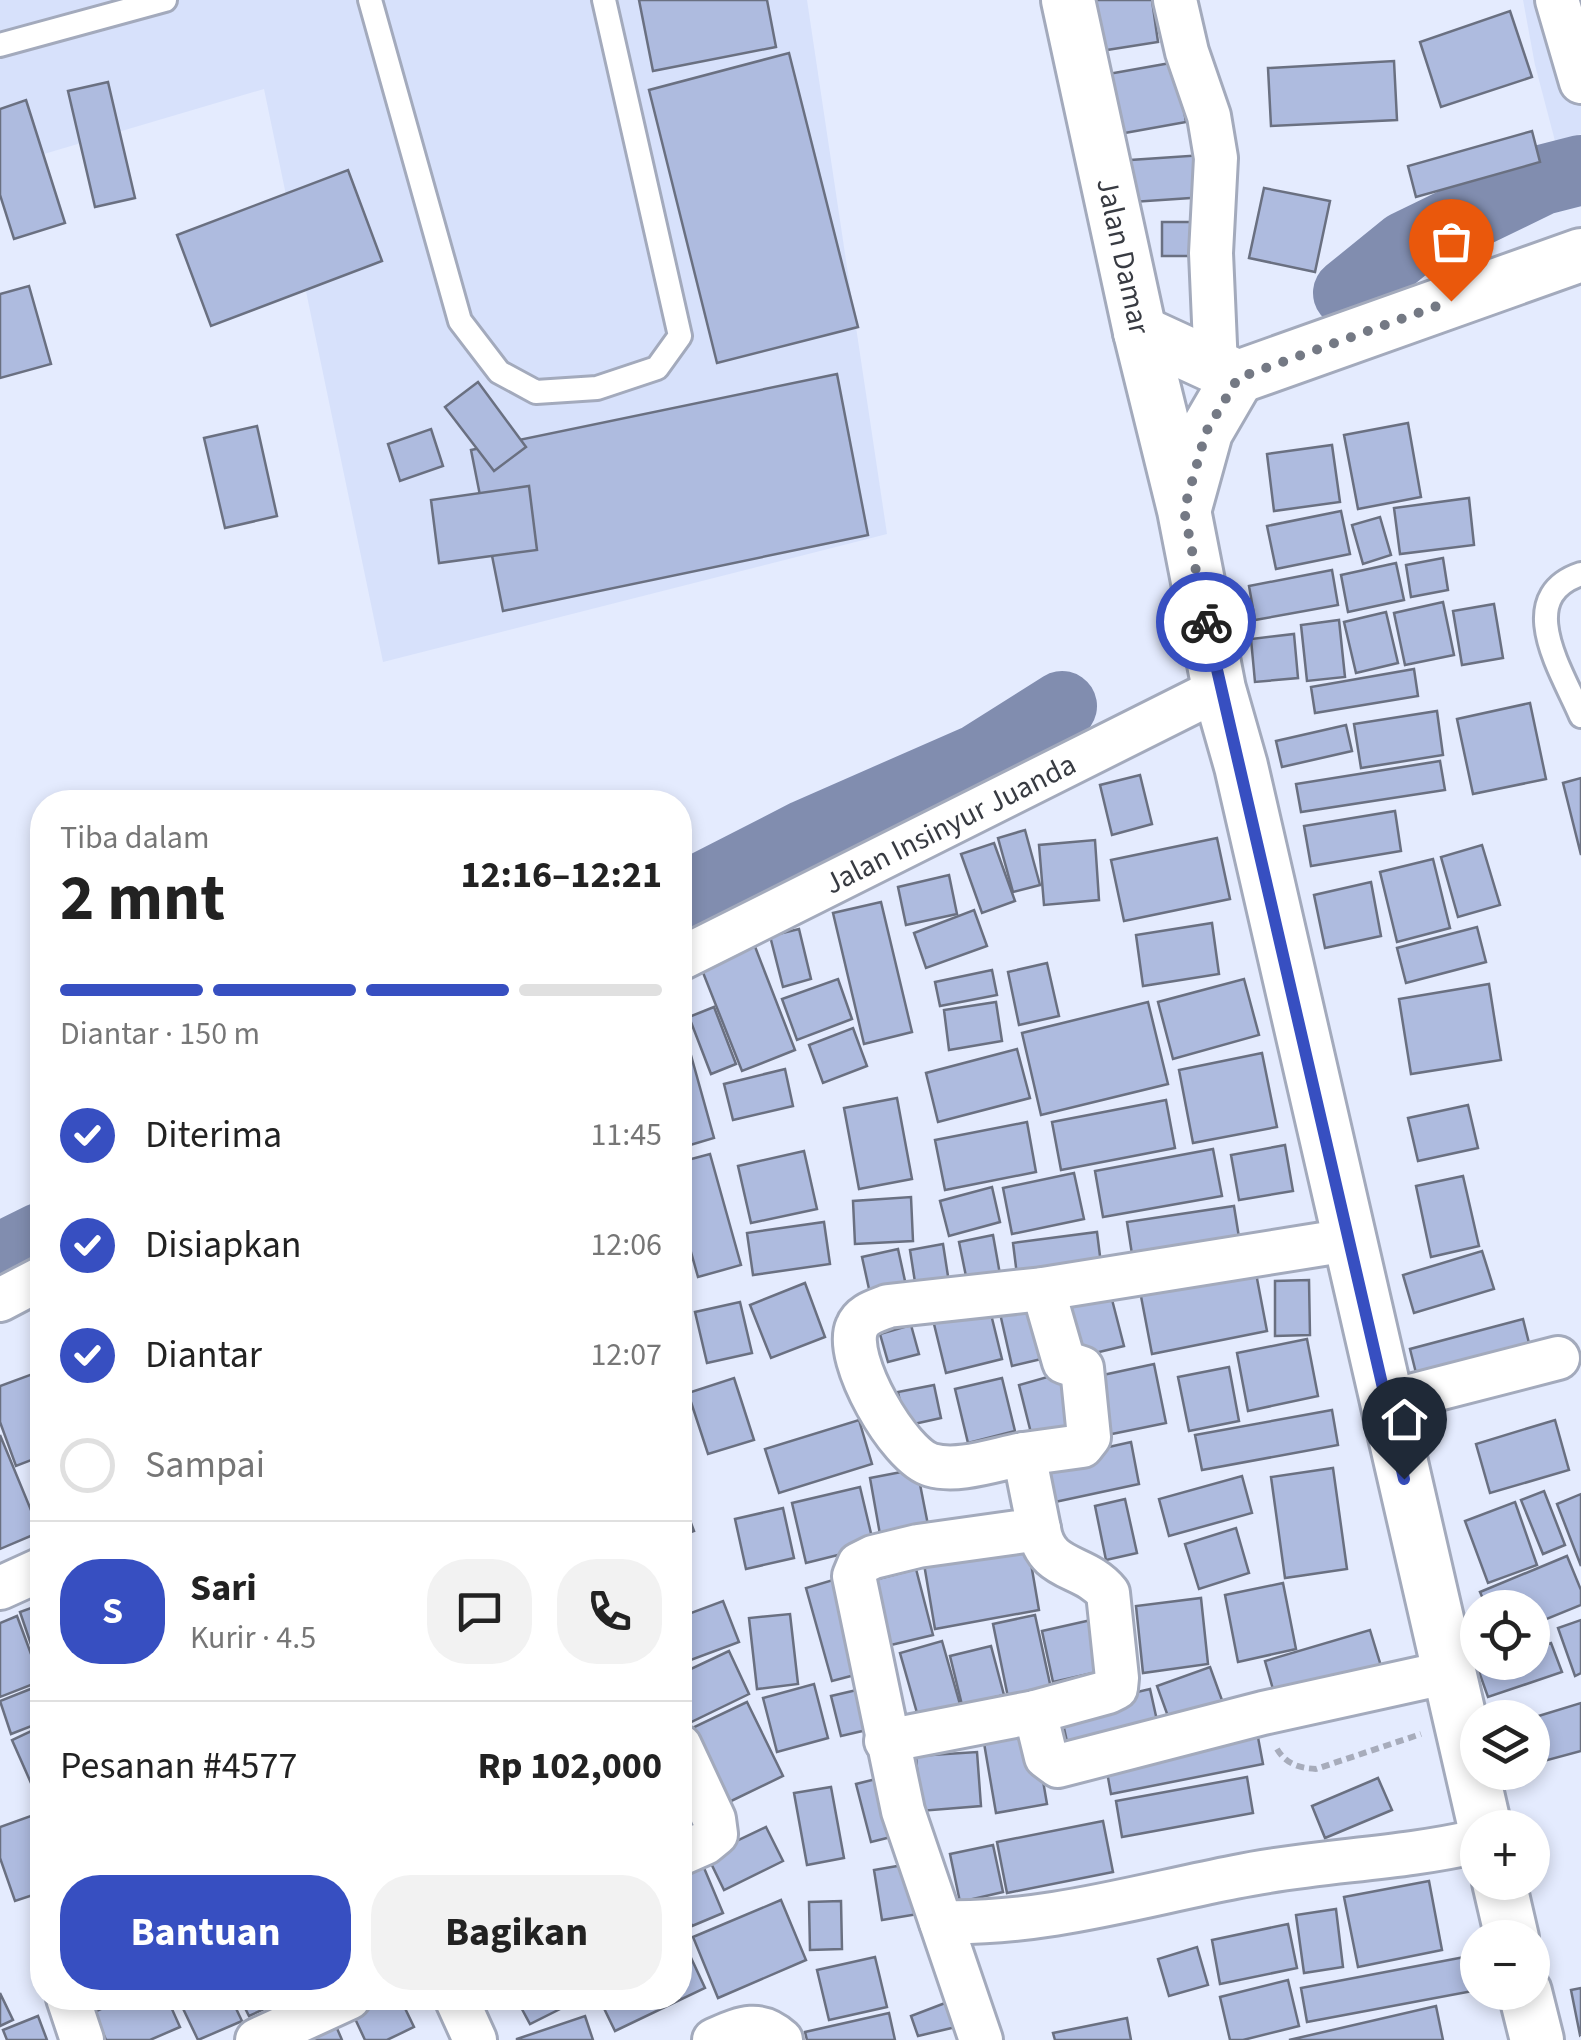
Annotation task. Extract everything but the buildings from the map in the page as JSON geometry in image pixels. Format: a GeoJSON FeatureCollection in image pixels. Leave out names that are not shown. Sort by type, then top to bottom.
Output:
{"type":"FeatureCollection","features":[{"type":"Feature","properties":{"kind":"street","name":"Jalan Damar"},"geometry":{"type":"LineString","coordinates":[[1068,0],[1140,332],[1184,510],[1219,689],[1241,766],[1481,1810]]}},
{"type":"Feature","properties":{"kind":"street"},"geometry":{"type":"LineString","coordinates":[[1176,0],[1187,52],[1209,116],[1216,158],[1212,253],[1227,372],[1184,510]]}},
{"type":"Feature","properties":{"kind":"street"},"geometry":{"type":"LineString","coordinates":[[1557,0],[1581,80]]}},
{"type":"Feature","properties":{"kind":"street"},"geometry":{"type":"LineString","coordinates":[[1140,332],[1227,372],[1581,255]]}},
{"type":"Feature","properties":{"kind":"street","name":"Jalan Insinyur Juanda"},"geometry":{"type":"LineString","coordinates":[[692,953],[1219,689]]}},
{"type":"Feature","properties":{"kind":"street"},"geometry":{"type":"LineString","coordinates":[[1043,1289],[1064,1362],[1082,1368],[1089,1436],[1082,1446],[948,1468],[925,1463],[906,1446],[866,1385],[854,1338],[857,1324],[866,1315],[888,1306],[1043,1289],[1348,1240]]}},
{"type":"Feature","properties":{"kind":"street"},"geometry":{"type":"LineString","coordinates":[[0,1300],[30,1284]]}},
{"type":"Feature","properties":{"kind":"street"},"geometry":{"type":"LineString","coordinates":[[1387,1402],[1558,1358]]}},
{"type":"Feature","properties":{"kind":"street"},"geometry":{"type":"LineString","coordinates":[[886,1740],[1035,1712],[1116,1688],[1108,1593],[1081,1570],[1053,1559],[1046,1550],[1024,1454]]}},
{"type":"Feature","properties":{"kind":"street"},"geometry":{"type":"LineString","coordinates":[[981,2040],[903,1812],[854,1583],[855,1570],[866,1559],[918,1546],[1039,1529]]}},
{"type":"Feature","properties":{"kind":"street"},"geometry":{"type":"LineString","coordinates":[[0,1588],[30,1574]]}},
{"type":"Feature","properties":{"kind":"street"},"geometry":{"type":"LineString","coordinates":[[1035,1712],[1046,1758],[1058,1766],[1264,1713],[1454,1696]]}},
{"type":"Feature","properties":{"kind":"street"},"geometry":{"type":"LineString","coordinates":[[692,1772],[714,1819],[716,1834],[692,1849]]}},
{"type":"Feature","properties":{"kind":"street"},"geometry":{"type":"LineString","coordinates":[[941,1922],[976,1924],[1080,1911],[1237,1876],[1376,1860],[1460,1844]]}},
{"type":"Feature","properties":{"kind":"street"},"geometry":{"type":"LineString","coordinates":[[72,2010],[82,2040]]}},
{"type":"Feature","properties":{"kind":"street"},"geometry":{"type":"LineString","coordinates":[[257,2040],[323,2010]]}},
{"type":"Feature","properties":{"kind":"street"},"geometry":{"type":"LineString","coordinates":[[461,2010],[475,2040]]}},
{"type":"Feature","properties":{"kind":"street"},"geometry":{"type":"LineString","coordinates":[[1529,2010],[1536,2040]]}},
{"type":"Feature","properties":{"kind":"street"},"geometry":{"type":"LineString","coordinates":[[714,2040],[748,2025],[764,2028],[782,2040]]}},
{"type":"Feature","properties":{"kind":"lane"},"geometry":{"type":"LineString","coordinates":[[0,45],[95,8],[166,0]]}},
{"type":"Feature","properties":{"kind":"lane"},"geometry":{"type":"LineString","coordinates":[[370,0],[460,320],[499,372],[536,392],[597,388],[657,368],[680,336],[604,0]]}},
{"type":"Feature","properties":{"kind":"lane"},"geometry":{"type":"LineString","coordinates":[[1581,574],[1567,578],[1551,594],[1546,611],[1546,634],[1581,716]]}},
{"type":"Feature","properties":{"kind":"path"},"geometry":{"type":"LineString","coordinates":[[1264,1713],[1283,1759],[1300,1768],[1316,1769],[1454,1696]]}},
{"type":"Feature","properties":{"kind":"shaded area"},"geometry":{"type":"Polygon","coordinates":[[[0,0],[807,0],[887,534],[383,662],[264,89],[0,167],[0,0]]]}},
{"type":"Feature","properties":{"kind":"shaded area"},"geometry":{"type":"Polygon","coordinates":[[[1523,0],[1581,0],[1581,134],[1555,141],[1523,0]]]}},
{"type":"Feature","properties":{"kind":"waterway"},"geometry":{"type":"LineString","coordinates":[[1348,293],[1406,246],[1542,180],[1581,170]]}},
{"type":"Feature","properties":{"kind":"waterway"},"geometry":{"type":"LineString","coordinates":[[692,893],[807,834],[978,759],[1062,706]]}},
{"type":"Feature","properties":{"kind":"waterway"},"geometry":{"type":"LineString","coordinates":[[0,1258],[30,1243]]}},
{"type":"Feature","properties":{"kind":"way so far"},"geometry":{"type":"LineString","coordinates":[[1206,622],[1184,510],[1206,432],[1238,378],[1451,301]]}},
{"type":"Feature","properties":{"kind":"route"},"geometry":{"type":"LineString","coordinates":[[1206,622],[1404,1479]]}}]}
